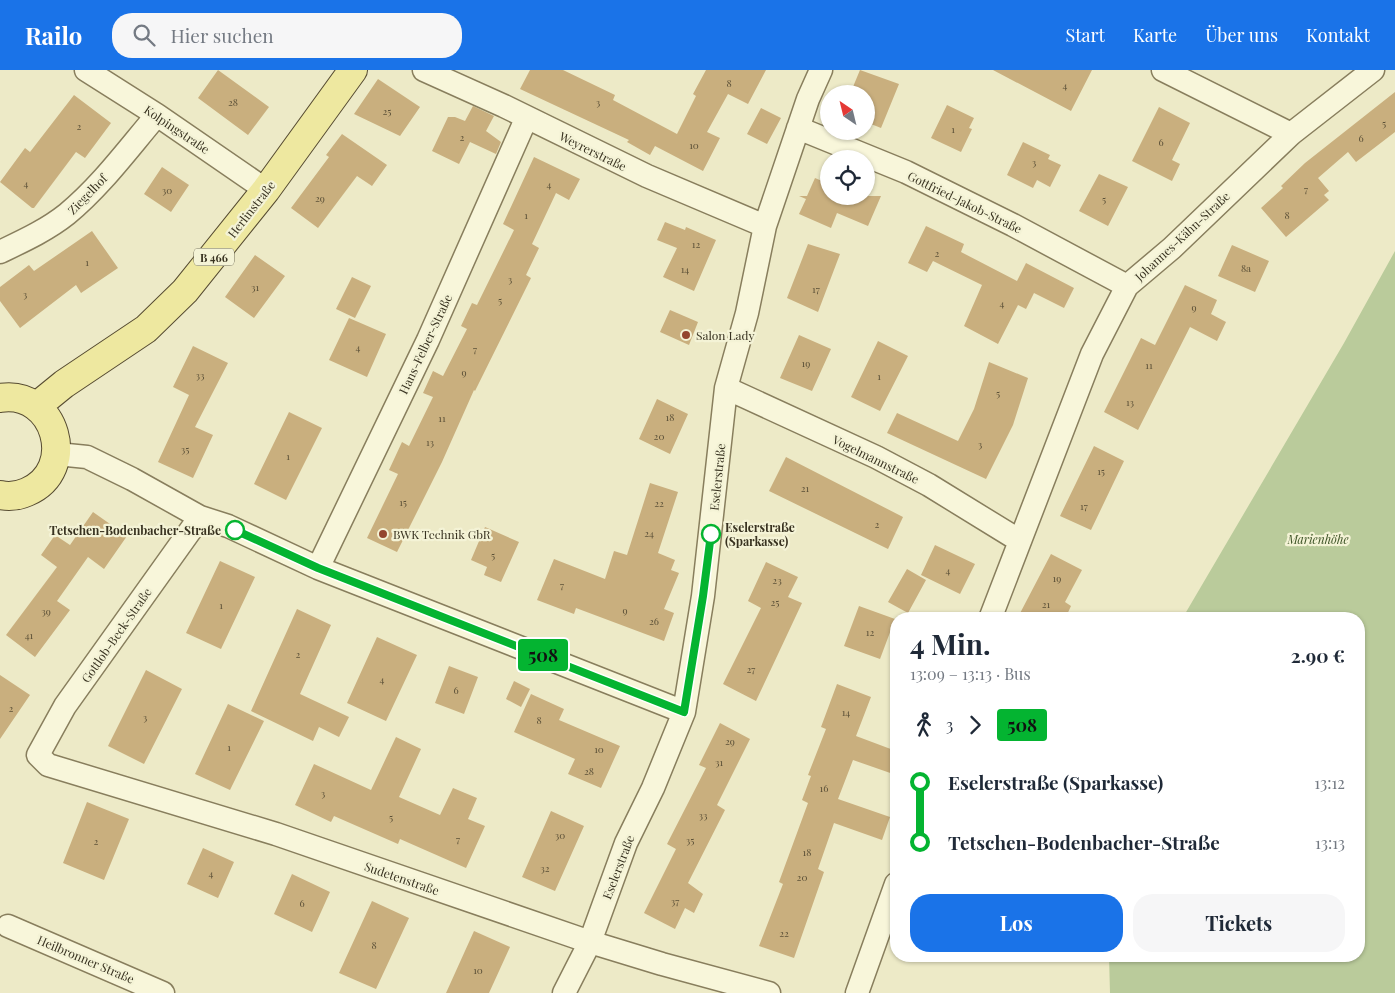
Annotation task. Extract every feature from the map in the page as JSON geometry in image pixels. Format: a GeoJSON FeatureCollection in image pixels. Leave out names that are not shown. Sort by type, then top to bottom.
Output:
{"type":"FeatureCollection","features":[{"type":"Feature","properties":{"kind":"main road","name":"Herlinstraße"},"geometry":{"type":"LineString","coordinates":[[37,406],[64,384],[146,329],[185,291],[266,190],[353,70]]}},
{"type":"Feature","properties":{"kind":"main road"},"geometry":{"type":"LineString","coordinates":[[0,398],[23,399],[37,406],[54,427],[57,441],[57,454],[52,468],[44,480],[33,490],[19,495],[0,496]]}},
{"type":"Feature","properties":{"kind":"street","name":"Kolpingstraße"},"geometry":{"type":"LineString","coordinates":[[86,70],[157,115],[266,190]]}},
{"type":"Feature","properties":{"kind":"street","name":"Weyrerstraße"},"geometry":{"type":"LineString","coordinates":[[424,70],[504,106],[526,119],[647,176],[765,226]]}},
{"type":"Feature","properties":{"kind":"street","name":"Eselerstraße"},"geometry":{"type":"LineString","coordinates":[[564,993],[590,942],[626,843],[653,788],[684,712],[703,596],[726,388],[746,313],[765,226],[808,99],[821,70]]}},
{"type":"Feature","properties":{"kind":"street"},"geometry":{"type":"LineString","coordinates":[[1163,70],[1291,134]]}},
{"type":"Feature","properties":{"kind":"street","name":"Johannes-Kähn-Straße"},"geometry":{"type":"LineString","coordinates":[[993,612],[1092,354],[1128,286],[1172,248],[1291,134],[1373,70]]}},
{"type":"Feature","properties":{"kind":"street","name":"Ziegelhof"},"geometry":{"type":"LineString","coordinates":[[0,252],[30,238],[66,215],[92,191],[157,115]]}},
{"type":"Feature","properties":{"kind":"street","name":"Hans-Felber-Straße"},"geometry":{"type":"LineString","coordinates":[[318,568],[428,340],[526,119]]}},
{"type":"Feature","properties":{"kind":"street","name":"Gottfried-Jakob-Straße"},"geometry":{"type":"LineString","coordinates":[[798,128],[906,172],[1013,225],[1128,286]]}},
{"type":"Feature","properties":{"kind":"street","name":"Vogelmannstraße"},"geometry":{"type":"LineString","coordinates":[[726,388],[876,457],[929,485],[1020,541]]}},
{"type":"Feature","properties":{"kind":"street"},"geometry":{"type":"LineString","coordinates":[[57,454],[87,457],[110,467],[200,517],[228,526],[318,568],[684,712]]}},
{"type":"Feature","properties":{"kind":"street","name":"Gottlob-Beck-Straße"},"geometry":{"type":"LineString","coordinates":[[38,755],[65,706],[200,517]]}},
{"type":"Feature","properties":{"kind":"street","name":"Sudetenstraße"},"geometry":{"type":"LineString","coordinates":[[38,755],[48,765],[56,768],[276,834],[590,942],[769,993]]}},
{"type":"Feature","properties":{"kind":"street"},"geometry":{"type":"LineString","coordinates":[[857,993],[890,901]]}},
{"type":"Feature","properties":{"kind":"street","name":"Heilbronner Straße"},"geometry":{"type":"LineString","coordinates":[[8,926],[163,993]]}},
{"type":"Feature","properties":{"kind":"green space","name":"Marienhöhe"},"geometry":{"type":"Polygon","coordinates":[[[1395,251],[1395,993],[1110,993],[1109,962],[1365,962],[1365,612],[1186,612],[1344,343],[1395,251]]]}},
{"type":"Feature","properties":{"kind":"building"},"geometry":{"type":"Polygon","coordinates":[[[218,70],[269,107],[248,135],[198,98],[218,70]]]}},
{"type":"Feature","properties":{"kind":"building"},"geometry":{"type":"Polygon","coordinates":[[[530,70],[563,70],[615,95],[613,100],[677,134],[696,96],[693,94],[706,70],[766,70],[748,104],[728,94],[707,132],[720,138],[703,171],[655,146],[650,155],[627,142],[629,140],[520,89],[530,70]]]}},
{"type":"Feature","properties":{"kind":"building"},"geometry":{"type":"Polygon","coordinates":[[[860,70],[899,84],[881,128],[875,126],[875,85],[854,85],[860,70]]]}},
{"type":"Feature","properties":{"kind":"building"},"geometry":{"type":"Polygon","coordinates":[[[993,70],[1092,70],[1071,111],[993,70]]]}},
{"type":"Feature","properties":{"kind":"building"},"geometry":{"type":"Polygon","coordinates":[[[378,79],[420,107],[400,136],[354,114],[378,79]]]}},
{"type":"Feature","properties":{"kind":"building"},"geometry":{"type":"Polygon","coordinates":[[[1395,92],[1395,132],[1356,162],[1348,152],[1318,178],[1329,191],[1324,195],[1329,200],[1286,237],[1261,208],[1283,188],[1281,186],[1305,163],[1395,92]]]}},
{"type":"Feature","properties":{"kind":"building"},"geometry":{"type":"Polygon","coordinates":[[[74,95],[111,123],[85,158],[76,152],[34,208],[32,208],[0,182],[25,148],[30,152],[74,95]]]}},
{"type":"Feature","properties":{"kind":"building"},"geometry":{"type":"Polygon","coordinates":[[[947,105],[974,118],[969,128],[972,129],[961,152],[931,138],[947,105]]]}},
{"type":"Feature","properties":{"kind":"building"},"geometry":{"type":"Polygon","coordinates":[[[473,106],[494,116],[486,131],[501,142],[496,154],[470,142],[459,164],[432,151],[448,117],[455,117],[465,121],[473,106]]]}},
{"type":"Feature","properties":{"kind":"building"},"geometry":{"type":"Polygon","coordinates":[[[1159,107],[1190,123],[1172,160],[1180,164],[1172,181],[1132,161],[1159,107]]]}},
{"type":"Feature","properties":{"kind":"building"},"geometry":{"type":"Polygon","coordinates":[[[761,108],[781,118],[767,144],[747,134],[761,108]]]}},
{"type":"Feature","properties":{"kind":"building"},"geometry":{"type":"Polygon","coordinates":[[[342,134],[387,165],[372,186],[357,176],[318,228],[291,208],[329,157],[326,155],[342,134]]]}},
{"type":"Feature","properties":{"kind":"building"},"geometry":{"type":"Polygon","coordinates":[[[1023,142],[1050,155],[1048,159],[1061,165],[1050,187],[1037,180],[1033,188],[1007,175],[1023,142]]]}},
{"type":"Feature","properties":{"kind":"building"},"geometry":{"type":"Polygon","coordinates":[[[534,157],[580,179],[569,200],[556,193],[532,244],[539,248],[526,275],[531,278],[474,390],[442,462],[397,552],[367,538],[398,474],[389,470],[402,442],[409,446],[433,397],[423,393],[433,371],[443,376],[467,329],[461,326],[472,303],[477,305],[514,230],[503,224],[534,157]]]}},
{"type":"Feature","properties":{"kind":"building"},"geometry":{"type":"Polygon","coordinates":[[[162,167],[189,185],[171,212],[144,194],[162,167]]]}},
{"type":"Feature","properties":{"kind":"building"},"geometry":{"type":"Polygon","coordinates":[[[1099,174],[1128,187],[1108,226],[1079,211],[1099,174]]]}},
{"type":"Feature","properties":{"kind":"building"},"geometry":{"type":"Polygon","coordinates":[[[815,178],[820,180],[820,205],[875,205],[875,196],[881,196],[868,226],[837,213],[831,228],[799,214],[806,199],[799,196],[807,196],[815,178]]]}},
{"type":"Feature","properties":{"kind":"building"},"geometry":{"type":"Polygon","coordinates":[[[665,222],[685,230],[686,227],[716,240],[694,291],[663,277],[677,248],[657,240],[665,222]]]}},
{"type":"Feature","properties":{"kind":"building"},"geometry":{"type":"Polygon","coordinates":[[[926,226],[964,244],[961,252],[1017,281],[1026,263],[1074,288],[1064,308],[1034,293],[1026,309],[1018,305],[998,344],[964,326],[982,285],[933,261],[927,272],[908,263],[926,226]]]}},
{"type":"Feature","properties":{"kind":"building"},"geometry":{"type":"Polygon","coordinates":[[[92,231],[118,268],[81,293],[76,285],[20,328],[0,301],[0,287],[29,265],[34,271],[92,231]]]}},
{"type":"Feature","properties":{"kind":"building"},"geometry":{"type":"Polygon","coordinates":[[[808,244],[840,254],[818,312],[787,298],[808,244]]]}},
{"type":"Feature","properties":{"kind":"building"},"geometry":{"type":"Polygon","coordinates":[[[1232,245],[1269,261],[1255,292],[1218,276],[1232,245]]]}},
{"type":"Feature","properties":{"kind":"building"},"geometry":{"type":"Polygon","coordinates":[[[255,255],[285,276],[254,318],[225,297],[255,255]]]}},
{"type":"Feature","properties":{"kind":"building"},"geometry":{"type":"Polygon","coordinates":[[[352,277],[371,286],[355,318],[336,309],[352,277]]]}},
{"type":"Feature","properties":{"kind":"building"},"geometry":{"type":"Polygon","coordinates":[[[1185,285],[1217,300],[1211,314],[1226,322],[1217,341],[1190,327],[1138,430],[1104,412],[1141,338],[1155,345],[1185,285]]]}},
{"type":"Feature","properties":{"kind":"building"},"geometry":{"type":"Polygon","coordinates":[[[670,310],[698,322],[689,345],[660,332],[670,310]]]}},
{"type":"Feature","properties":{"kind":"building"},"geometry":{"type":"Polygon","coordinates":[[[349,318],[386,334],[367,377],[329,360],[349,318]]]}},
{"type":"Feature","properties":{"kind":"building"},"geometry":{"type":"Polygon","coordinates":[[[799,335],[831,349],[812,391],[780,378],[799,335]]]}},
{"type":"Feature","properties":{"kind":"building"},"geometry":{"type":"Polygon","coordinates":[[[878,341],[908,356],[880,411],[851,397],[878,341]]]}},
{"type":"Feature","properties":{"kind":"building"},"geometry":{"type":"Polygon","coordinates":[[[193,346],[228,363],[195,427],[213,435],[193,478],[158,462],[189,395],[173,387],[193,346]]]}},
{"type":"Feature","properties":{"kind":"building"},"geometry":{"type":"Polygon","coordinates":[[[989,362],[1028,378],[1013,425],[986,479],[887,433],[897,413],[958,441],[974,409],[989,362]]]}},
{"type":"Feature","properties":{"kind":"building"},"geometry":{"type":"Polygon","coordinates":[[[657,399],[688,414],[670,454],[639,439],[657,399]]]}},
{"type":"Feature","properties":{"kind":"building"},"geometry":{"type":"Polygon","coordinates":[[[289,412],[322,428],[286,500],[254,484],[289,412]]]}},
{"type":"Feature","properties":{"kind":"building"},"geometry":{"type":"Polygon","coordinates":[[[1094,446],[1124,461],[1091,530],[1060,516],[1094,446]]]}},
{"type":"Feature","properties":{"kind":"building"},"geometry":{"type":"Polygon","coordinates":[[[786,457],[903,517],[888,549],[769,491],[786,457]]]}},
{"type":"Feature","properties":{"kind":"building"},"geometry":{"type":"Polygon","coordinates":[[[650,483],[678,492],[658,553],[675,560],[671,570],[679,573],[664,609],[674,613],[664,641],[576,608],[574,614],[537,600],[554,559],[605,579],[614,551],[627,555],[650,483]]]}},
{"type":"Feature","properties":{"kind":"building"},"geometry":{"type":"Polygon","coordinates":[[[93,512],[127,536],[104,569],[88,557],[57,601],[70,610],[35,657],[6,635],[57,567],[41,555],[55,535],[70,545],[93,512]]]}},
{"type":"Feature","properties":{"kind":"building"},"geometry":{"type":"Polygon","coordinates":[[[485,527],[519,542],[501,582],[484,575],[487,567],[471,560],[485,527]]]}},
{"type":"Feature","properties":{"kind":"building"},"geometry":{"type":"Polygon","coordinates":[[[935,545],[975,564],[960,594],[921,575],[935,545]]]}},
{"type":"Feature","properties":{"kind":"building"},"geometry":{"type":"Polygon","coordinates":[[[1051,554],[1082,570],[1065,602],[1071,606],[1068,612],[1021,612],[1051,554]]]}},
{"type":"Feature","properties":{"kind":"building"},"geometry":{"type":"Polygon","coordinates":[[[220,561],[255,577],[221,649],[186,633],[220,561]]]}},
{"type":"Feature","properties":{"kind":"building"},"geometry":{"type":"Polygon","coordinates":[[[766,562],[798,577],[788,597],[802,603],[756,701],[723,684],[761,608],[748,601],[766,562]]]}},
{"type":"Feature","properties":{"kind":"building"},"geometry":{"type":"Polygon","coordinates":[[[907,569],[926,580],[909,612],[888,602],[907,569]]]}},
{"type":"Feature","properties":{"kind":"building"},"geometry":{"type":"Polygon","coordinates":[[[859,606],[890,617],[890,632],[880,659],[844,646],[859,606]]]}},
{"type":"Feature","properties":{"kind":"building"},"geometry":{"type":"Polygon","coordinates":[[[297,609],[331,625],[300,694],[349,717],[339,737],[319,727],[313,741],[251,711],[297,609]]]}},
{"type":"Feature","properties":{"kind":"building"},"geometry":{"type":"Polygon","coordinates":[[[377,637],[417,655],[386,721],[347,703],[377,637]]]}},
{"type":"Feature","properties":{"kind":"building"},"geometry":{"type":"Polygon","coordinates":[[[449,666],[478,677],[464,714],[435,703],[449,666]]]}},
{"type":"Feature","properties":{"kind":"building"},"geometry":{"type":"Polygon","coordinates":[[[146,670],[182,689],[144,764],[108,746],[146,670]]]}},
{"type":"Feature","properties":{"kind":"building"},"geometry":{"type":"Polygon","coordinates":[[[0,675],[30,695],[0,739],[0,675]]]}},
{"type":"Feature","properties":{"kind":"building"},"geometry":{"type":"Polygon","coordinates":[[[514,681],[530,689],[521,707],[506,699],[514,681]]]}},
{"type":"Feature","properties":{"kind":"building"},"geometry":{"type":"Polygon","coordinates":[[[837,684],[871,697],[856,736],[890,749],[890,773],[853,760],[838,799],[890,817],[882,840],[834,823],[818,869],[824,872],[794,958],[759,946],[783,884],[779,882],[808,803],[802,800],[811,776],[808,775],[826,729],[821,727],[837,684]]]}},
{"type":"Feature","properties":{"kind":"building"},"geometry":{"type":"Polygon","coordinates":[[[531,694],[564,709],[559,720],[620,746],[601,788],[568,774],[575,759],[514,732],[531,694]]]}},
{"type":"Feature","properties":{"kind":"building"},"geometry":{"type":"Polygon","coordinates":[[[228,704],[264,721],[230,790],[195,774],[228,704]]]}},
{"type":"Feature","properties":{"kind":"building"},"geometry":{"type":"Polygon","coordinates":[[[720,723],[750,739],[717,805],[725,810],[688,883],[703,894],[694,913],[685,908],[675,929],[644,913],[676,849],[667,844],[706,768],[699,765],[720,723]]]}},
{"type":"Feature","properties":{"kind":"building"},"geometry":{"type":"Polygon","coordinates":[[[396,737],[421,749],[399,797],[440,815],[453,788],[477,798],[468,819],[485,826],[466,868],[400,839],[398,844],[334,816],[331,822],[295,805],[314,764],[371,790],[396,737]]]}},
{"type":"Feature","properties":{"kind":"building"},"geometry":{"type":"Polygon","coordinates":[[[87,802],[129,819],[104,880],[63,863],[87,802]]]}},
{"type":"Feature","properties":{"kind":"building"},"geometry":{"type":"Polygon","coordinates":[[[551,811],[584,826],[555,891],[522,877],[551,811]]]}},
{"type":"Feature","properties":{"kind":"building"},"geometry":{"type":"Polygon","coordinates":[[[203,848],[234,862],[218,898],[187,884],[203,848]]]}},
{"type":"Feature","properties":{"kind":"building"},"geometry":{"type":"Polygon","coordinates":[[[292,874],[330,892],[312,932],[274,914],[292,874]]]}},
{"type":"Feature","properties":{"kind":"building"},"geometry":{"type":"Polygon","coordinates":[[[372,901],[409,918],[376,989],[339,973],[372,901]]]}},
{"type":"Feature","properties":{"kind":"building"},"geometry":{"type":"Polygon","coordinates":[[[474,931],[510,947],[489,993],[446,993],[474,931]]]}},
{"type":"Feature","properties":{"kind":"bus line","name":"508"},"geometry":{"type":"LineString","coordinates":[[235,530],[318,568],[684,712],[711,534]]}},
{"type":"Feature","properties":{"kind":"place","name":"Salon Lady"},"geometry":{"type":"Point","coordinates":[686,335]}},
{"type":"Feature","properties":{"kind":"place","name":"Tetschen-Bodenbacher-Straße"},"geometry":{"type":"Point","coordinates":[235,530]}},
{"type":"Feature","properties":{"kind":"place","name":"BWK Technik GbR"},"geometry":{"type":"Point","coordinates":[383,534]}},
{"type":"Feature","properties":{"kind":"place","name":"Eselerstraße (Sparkasse)"},"geometry":{"type":"Point","coordinates":[711,534]}}]}
